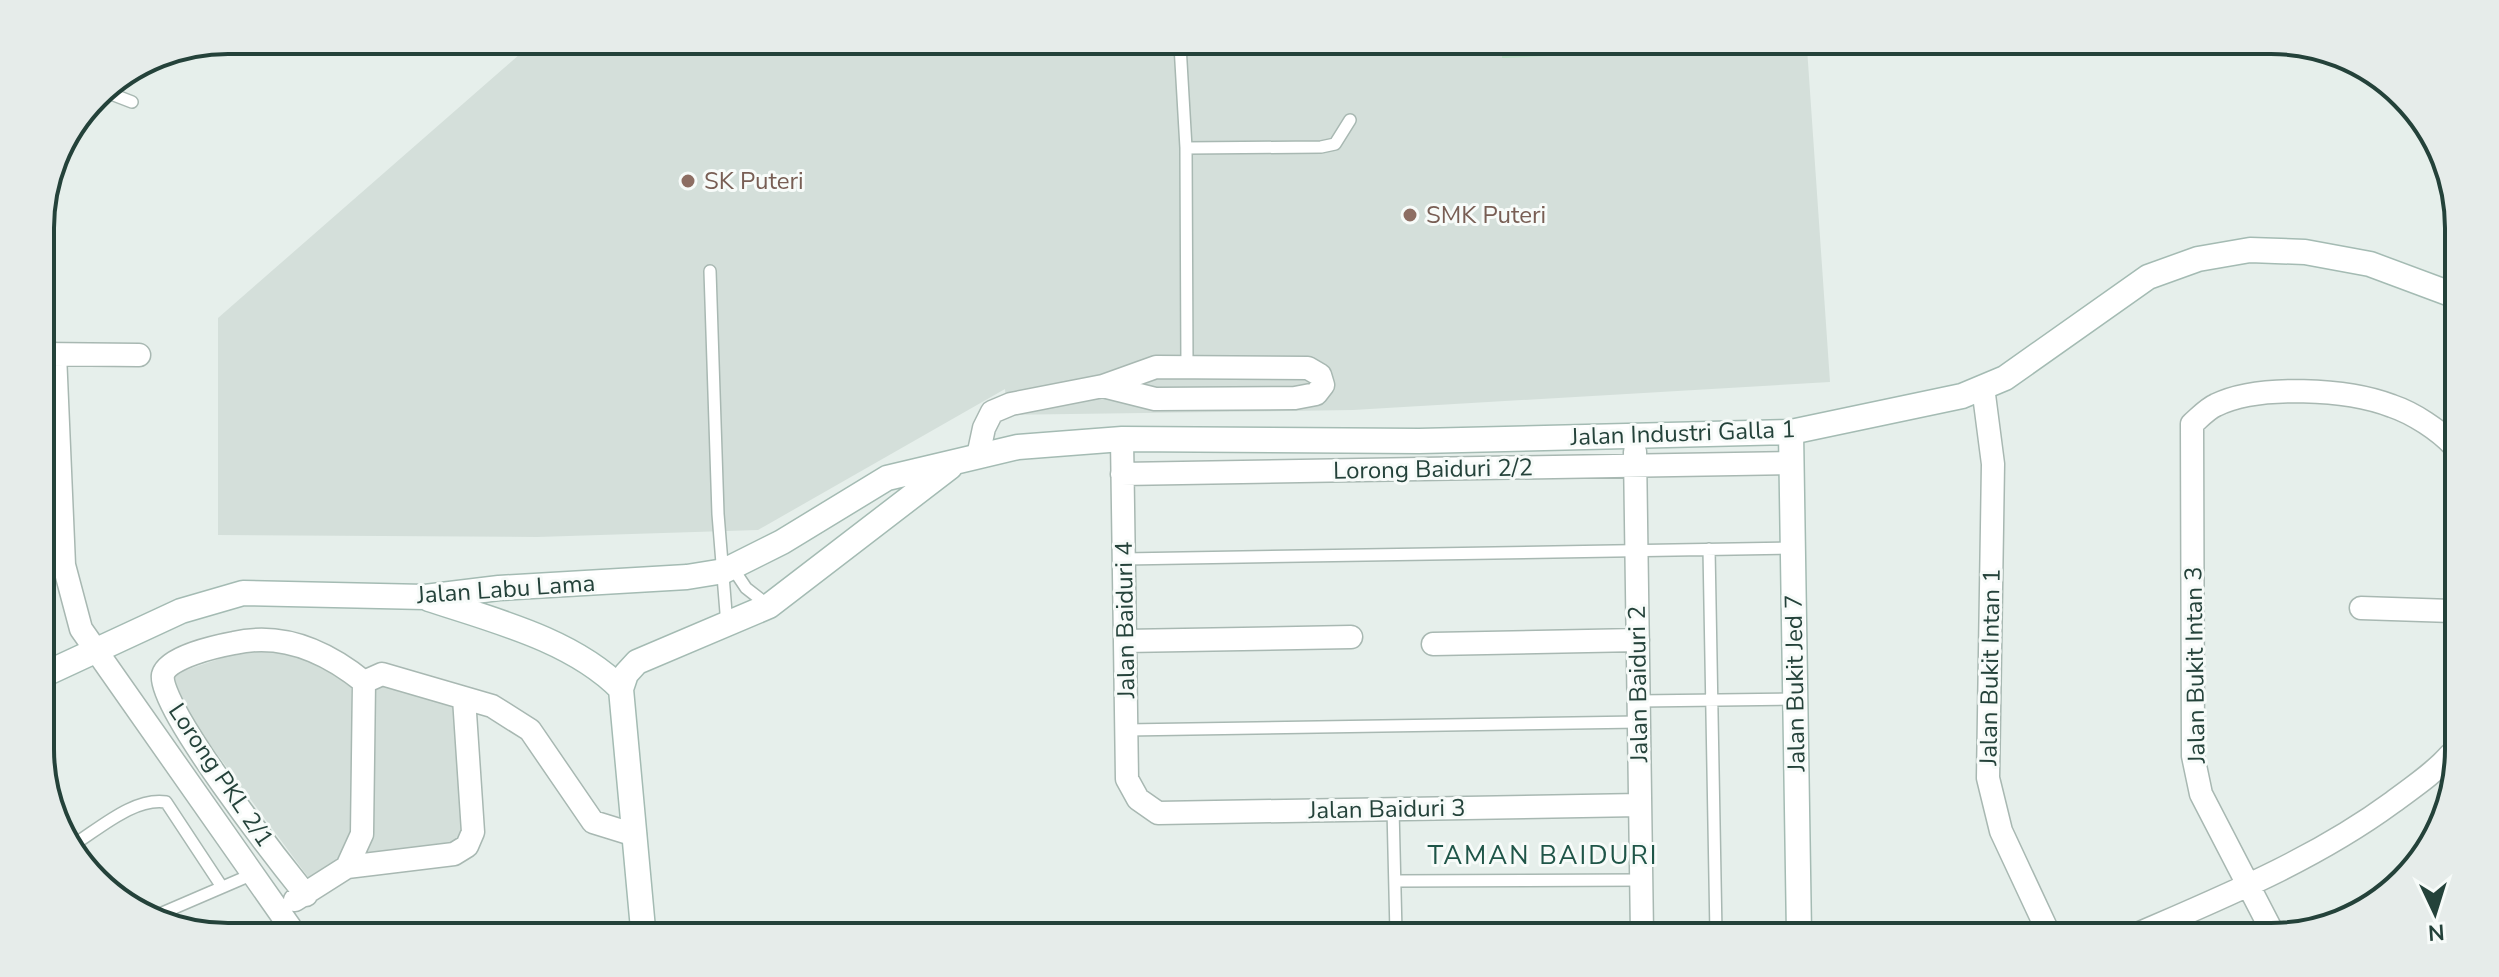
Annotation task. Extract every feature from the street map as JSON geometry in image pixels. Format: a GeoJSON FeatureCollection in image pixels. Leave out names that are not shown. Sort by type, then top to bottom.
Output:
{"type":"FeatureCollection","features":[{"type":"Feature","properties":{"kind":"main road","name":"Jalan Industri Galla 1"},"geometry":{"type":"LineString","coordinates":[[968,458],[1064,441],[1122,439],[1419,441],[1791,432],[1916,407],[1983,387],[2046,351],[2148,277],[2198,259],[2250,250],[2305,252],[2370,264],[2445,292]]}},
{"type":"Feature","properties":{"kind":"main road","name":"Jalan Bukit Jed 7"},"geometry":{"type":"LineString","coordinates":[[1791,432],[1799,923]]}},
{"type":"Feature","properties":{"kind":"main road","name":"Jalan Labu Lama"},"geometry":{"type":"LineString","coordinates":[[54,670],[181,611],[243,593],[425,597],[499,588],[687,577],[728,569],[782,542],[887,478],[968,458]]}},
{"type":"Feature","properties":{"kind":"main road"},"geometry":{"type":"LineString","coordinates":[[642,923],[621,689],[626,674],[637,662],[769,606],[968,458]]}},
{"type":"Feature","properties":{"kind":"main road"},"geometry":{"type":"LineString","coordinates":[[425,597],[557,647],[604,672],[621,689]]}},
{"type":"Feature","properties":{"kind":"street"},"geometry":{"type":"LineString","coordinates":[[54,354],[139,355]]}},
{"type":"Feature","properties":{"kind":"street"},"geometry":{"type":"LineString","coordinates":[[968,458],[992,412],[1023,401],[1103,386],[1156,367],[1308,368],[1320,375],[1323,385],[1316,394],[1295,398],[1155,399],[1103,386]]}},
{"type":"Feature","properties":{"kind":"street","name":"Jalan Bukit Intan 1"},"geometry":{"type":"LineString","coordinates":[[1983,387],[1993,464],[1988,778],[2001,831],[2044,923]]}},
{"type":"Feature","properties":{"kind":"street","name":"Jalan Bukit Intan 3"},"geometry":{"type":"LineString","coordinates":[[2268,923],[2201,794],[2193,756],[2192,424],[2215,405],[2250,394],[2330,392],[2393,406],[2445,437]]}},
{"type":"Feature","properties":{"kind":"street","name":"Jalan Baiduri 2"},"geometry":{"type":"LineString","coordinates":[[1634,435],[1642,923]]}},
{"type":"Feature","properties":{"kind":"street","name":"Jalan Baiduri 4"},"geometry":{"type":"LineString","coordinates":[[1122,439],[1127,779],[1138,799]]}},
{"type":"Feature","properties":{"kind":"street","name":"Lorong Baiduri 2/2"},"geometry":{"type":"LineString","coordinates":[[1122,474],[1791,463]]}},
{"type":"Feature","properties":{"kind":"street"},"geometry":{"type":"LineString","coordinates":[[54,506],[72,603],[94,651],[284,918],[306,895],[347,867],[454,854],[467,846],[473,832],[464,698]]}},
{"type":"Feature","properties":{"kind":"street"},"geometry":{"type":"LineString","coordinates":[[2361,608],[2445,611]]}},
{"type":"Feature","properties":{"kind":"street"},"geometry":{"type":"LineString","coordinates":[[1125,641],[1351,637]]}},
{"type":"Feature","properties":{"kind":"street","name":"Lorong PKL 2/1"},"geometry":{"type":"LineString","coordinates":[[306,895],[190,736],[168,698],[163,674],[167,667],[183,658],[246,640],[298,645],[334,658],[364,682]]}},
{"type":"Feature","properties":{"kind":"street"},"geometry":{"type":"LineString","coordinates":[[1433,644],[1638,640]]}},
{"type":"Feature","properties":{"kind":"street"},"geometry":{"type":"LineString","coordinates":[[347,867],[362,834],[364,682],[382,674],[492,706],[530,730],[593,822],[635,835]]}},
{"type":"Feature","properties":{"kind":"street"},"geometry":{"type":"LineString","coordinates":[[2163,923],[2250,886],[2351,832],[2444,761]]}},
{"type":"Feature","properties":{"kind":"street","name":"Jalan Baiduri 3"},"geometry":{"type":"LineString","coordinates":[[1138,799],[1158,813],[1640,805]]}},
{"type":"Feature","properties":{"kind":"lane"},"geometry":{"type":"LineString","coordinates":[[1181,54],[1186,148],[1187,367]]}},
{"type":"Feature","properties":{"kind":"lane"},"geometry":{"type":"LineString","coordinates":[[115,95],[132,102]]}},
{"type":"Feature","properties":{"kind":"lane"},"geometry":{"type":"LineString","coordinates":[[1186,148],[1321,147],[1335,144],[1350,120]]}},
{"type":"Feature","properties":{"kind":"lane"},"geometry":{"type":"LineString","coordinates":[[710,271],[720,541],[728,569],[727,625]]}},
{"type":"Feature","properties":{"kind":"lane"},"geometry":{"type":"LineString","coordinates":[[1124,559],[1793,548]]}},
{"type":"Feature","properties":{"kind":"lane"},"geometry":{"type":"LineString","coordinates":[[1709,549],[1716,923]]}},
{"type":"Feature","properties":{"kind":"lane"},"geometry":{"type":"LineString","coordinates":[[54,569],[64,565]]}},
{"type":"Feature","properties":{"kind":"lane"},"geometry":{"type":"LineString","coordinates":[[728,569],[769,606]]}},
{"type":"Feature","properties":{"kind":"lane"},"geometry":{"type":"LineString","coordinates":[[1126,730],[1639,712],[1712,700],[1796,699]]}},
{"type":"Feature","properties":{"kind":"lane"},"geometry":{"type":"LineString","coordinates":[[80,841],[136,806],[152,800],[166,802],[222,887]]}},
{"type":"Feature","properties":{"kind":"lane"},"geometry":{"type":"LineString","coordinates":[[1393,809],[1396,923]]}},
{"type":"Feature","properties":{"kind":"lane"},"geometry":{"type":"LineString","coordinates":[[166,911],[253,874]]}},
{"type":"Feature","properties":{"kind":"lane"},"geometry":{"type":"LineString","coordinates":[[1395,881],[1642,880]]}},
{"type":"Feature","properties":{"kind":"shaded area"},"geometry":{"type":"Polygon","coordinates":[[[520,54],[1807,54],[1830,382],[1353,410],[1007,415],[1005,389],[758,530],[537,537],[218,535],[218,318],[520,54]]]}},
{"type":"Feature","properties":{"kind":"shaded area"},"geometry":{"type":"Polygon","coordinates":[[[249,649],[290,653],[331,671],[351,685],[355,826],[339,859],[311,881],[197,727],[171,675],[249,649]]]}},
{"type":"Feature","properties":{"kind":"shaded area"},"geometry":{"type":"Polygon","coordinates":[[[383,679],[452,699],[463,717],[461,841],[439,850],[358,859],[367,687],[383,679]]]}},
{"type":"Feature","properties":{"kind":"green space"},"geometry":{"type":"Polygon","coordinates":[[[1502,54],[1594,54],[1502,58],[1502,54]]]}},
{"type":"Feature","properties":{"kind":"place","name":"SK Puteri"},"geometry":{"type":"Point","coordinates":[688,181]}},
{"type":"Feature","properties":{"kind":"place","name":"SMK Puteri"},"geometry":{"type":"Point","coordinates":[1410,215]}},
{"type":"Feature","properties":{"kind":"district","name":"TAMAN BAIDURI"},"geometry":{"type":"Point","coordinates":[1543,855]}}]}
